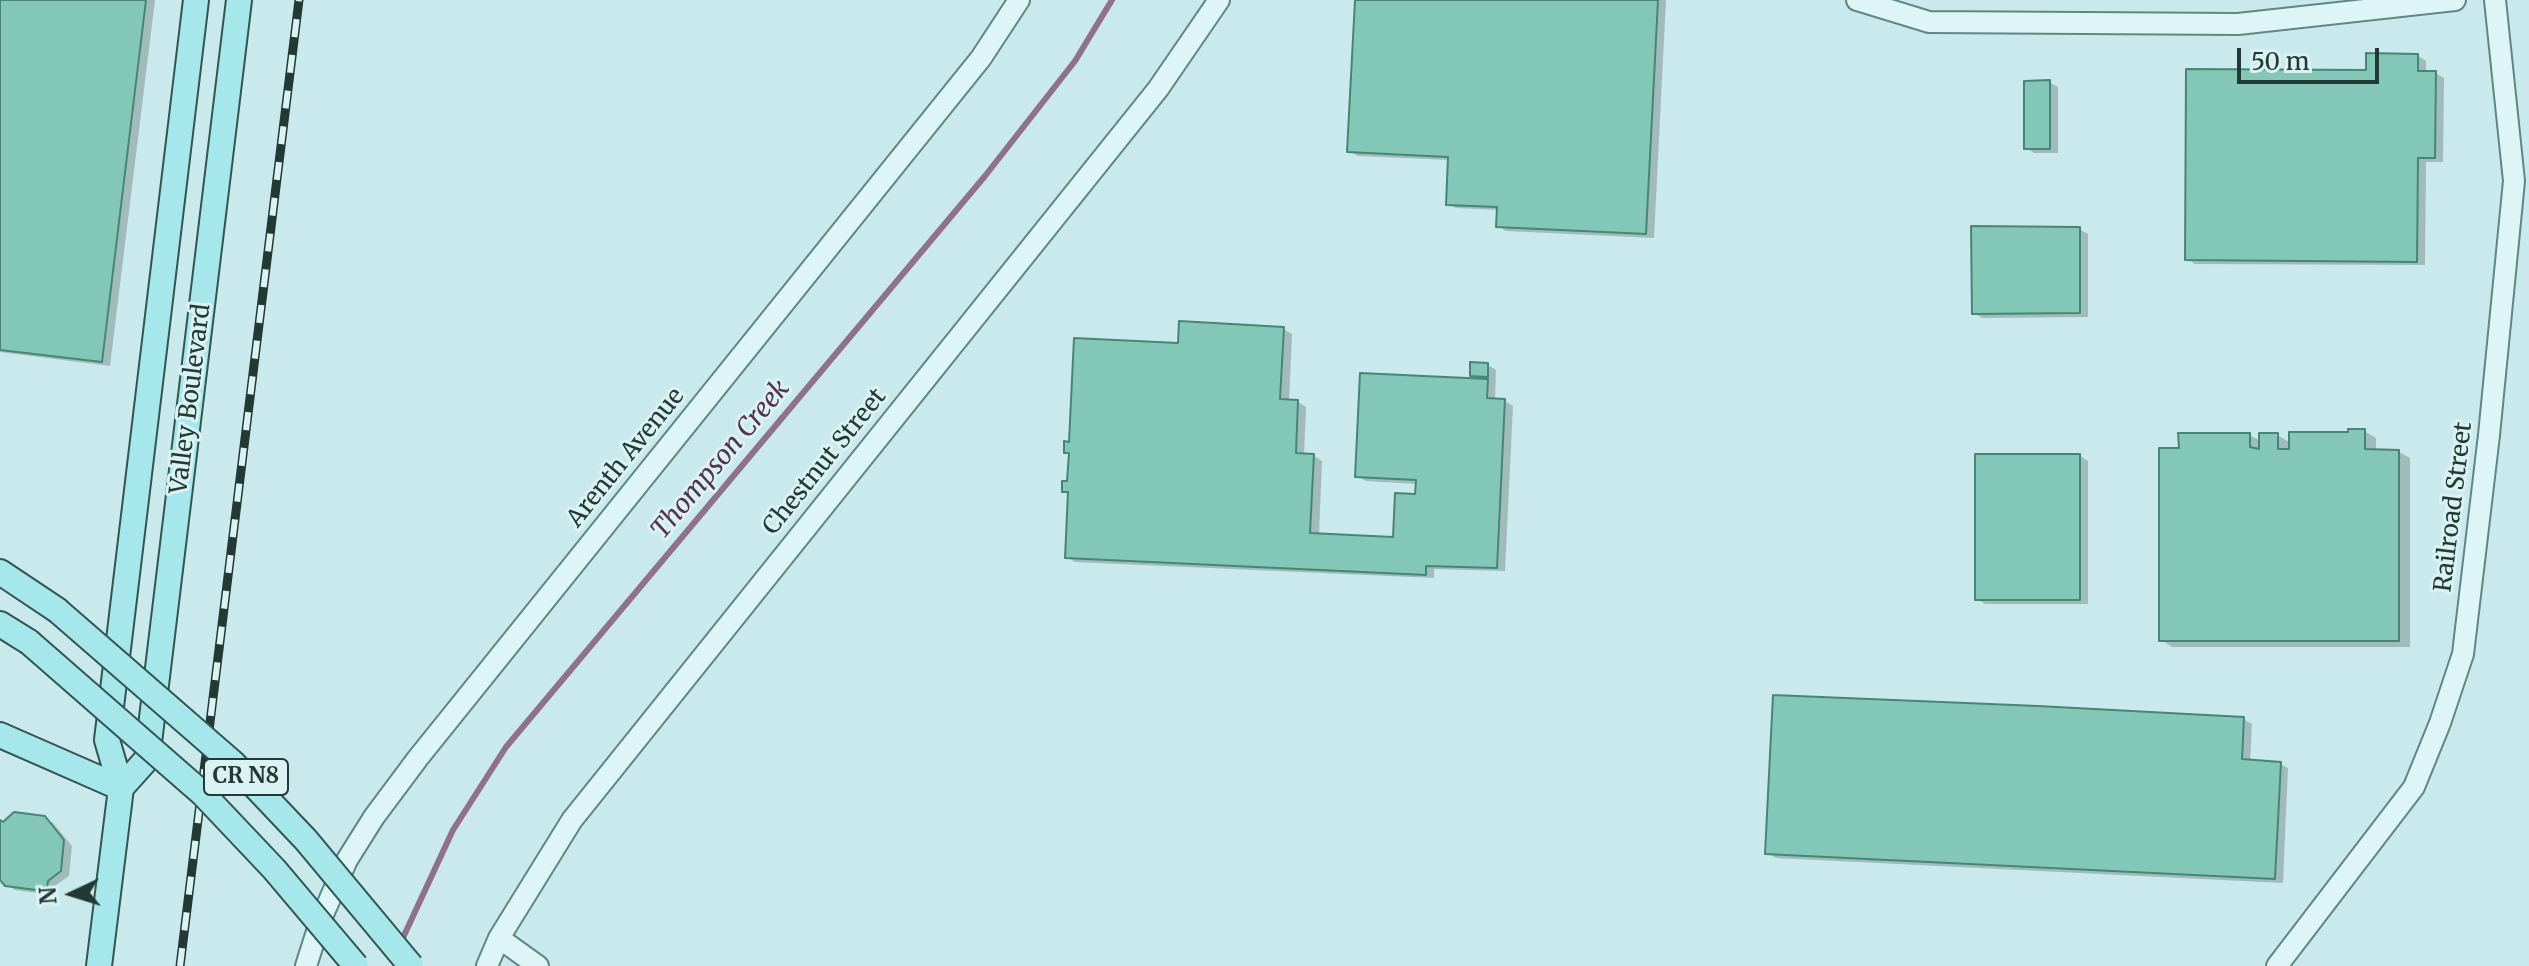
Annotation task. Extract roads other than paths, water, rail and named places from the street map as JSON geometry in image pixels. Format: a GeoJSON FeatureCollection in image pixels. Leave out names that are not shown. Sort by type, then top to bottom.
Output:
{"type":"FeatureCollection","features":[{"type":"Feature","properties":{"kind":"main road","name":"Valley Boulevard"},"geometry":{"type":"LineString","coordinates":[[99,966],[121,788],[107,740],[196,0]]}},
{"type":"Feature","properties":{"kind":"main road","name":"Valley Boulevard"},"geometry":{"type":"LineString","coordinates":[[121,788],[147,759],[239,0]]}},
{"type":"Feature","properties":{"kind":"main road"},"geometry":{"type":"LineString","coordinates":[[141,461],[183,466]]}},
{"type":"Feature","properties":{"kind":"main road","name":"CR N8"},"geometry":{"type":"LineString","coordinates":[[0,572],[57,610],[233,763],[306,840],[411,966]]}},
{"type":"Feature","properties":{"kind":"main road","name":"CR N8"},"geometry":{"type":"LineString","coordinates":[[0,624],[29,642],[203,794],[274,869],[356,966]]}},
{"type":"Feature","properties":{"kind":"main road"},"geometry":{"type":"LineString","coordinates":[[0,735],[121,788]]}},
{"type":"Feature","properties":{"kind":"street","name":"Arenth Avenue"},"geometry":{"type":"LineString","coordinates":[[306,966],[321,919],[347,860],[374,817],[418,758],[981,58],[1019,0]]}},
{"type":"Feature","properties":{"kind":"street","name":"Chestnut Street"},"geometry":{"type":"LineString","coordinates":[[487,966],[499,938],[572,820],[1158,89],[1219,0]]}},
{"type":"Feature","properties":{"kind":"street"},"geometry":{"type":"LineString","coordinates":[[1857,0],[1929,22],[2211,24],[2238,24],[2455,0]]}},
{"type":"Feature","properties":{"kind":"street","name":"Railroad Street"},"geometry":{"type":"LineString","coordinates":[[2277,966],[2414,787],[2463,654],[2514,181],[2495,0]]}},
{"type":"Feature","properties":{"kind":"street"},"geometry":{"type":"LineString","coordinates":[[499,938],[538,966]]}},
{"type":"Feature","properties":{"kind":"waterway","name":"Thompson Creek"},"geometry":{"type":"LineString","coordinates":[[401,942],[453,830],[506,747],[985,176],[1075,61],[1112,0]]}},
{"type":"Feature","properties":{"kind":"railway"},"geometry":{"type":"LineString","coordinates":[[180,966],[299,0]]}}]}
